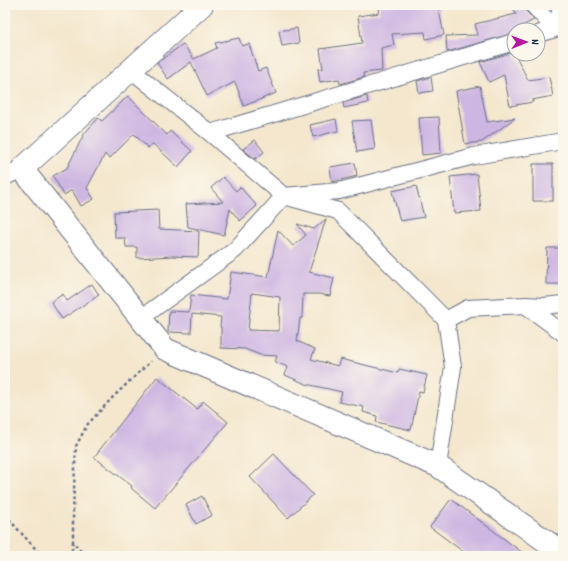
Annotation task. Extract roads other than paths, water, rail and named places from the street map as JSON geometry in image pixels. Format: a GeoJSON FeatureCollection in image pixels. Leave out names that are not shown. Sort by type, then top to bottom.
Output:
{"type":"FeatureCollection","features":[{"type":"Feature","properties":{"kind":"street"},"geometry":{"type":"LineString","coordinates":[[202,5],[14,173],[141,318],[165,349],[438,466],[563,553]]}},
{"type":"Feature","properties":{"kind":"street"},"geometry":{"type":"LineString","coordinates":[[534,5],[555,29]]}},
{"type":"Feature","properties":{"kind":"street"},"geometry":{"type":"LineString","coordinates":[[555,29],[562,5]]}},
{"type":"Feature","properties":{"kind":"street"},"geometry":{"type":"LineString","coordinates":[[546,32],[555,29]]}},
{"type":"Feature","properties":{"kind":"street"},"geometry":{"type":"LineString","coordinates":[[210,133],[506,44]]}},
{"type":"Feature","properties":{"kind":"street"},"geometry":{"type":"LineString","coordinates":[[131,70],[210,133],[284,196],[338,211],[446,320],[453,367],[438,466]]}},
{"type":"Feature","properties":{"kind":"street"},"geometry":{"type":"LineString","coordinates":[[141,318],[235,250],[284,196],[338,191],[474,156],[563,141]]}},
{"type":"Feature","properties":{"kind":"street"},"geometry":{"type":"LineString","coordinates":[[446,320],[468,308],[563,304]]}},
{"type":"Feature","properties":{"kind":"street"},"geometry":{"type":"LineString","coordinates":[[525,306],[563,333]]}}]}
